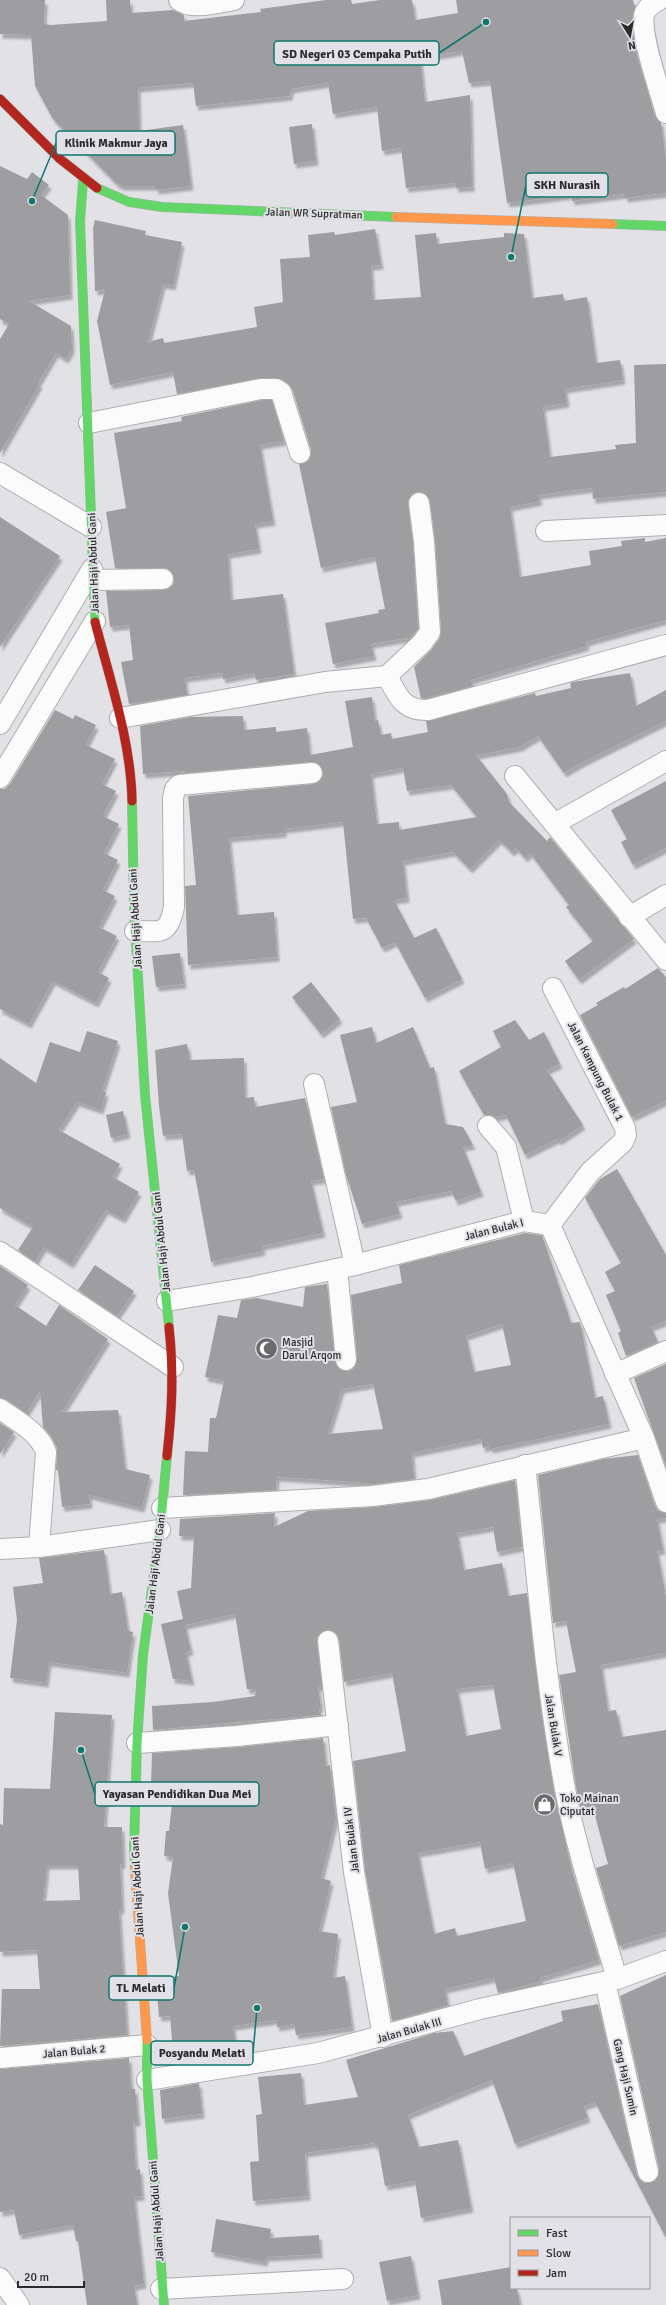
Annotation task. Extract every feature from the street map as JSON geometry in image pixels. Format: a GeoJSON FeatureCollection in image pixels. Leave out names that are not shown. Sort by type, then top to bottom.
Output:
{"type":"FeatureCollection","features":[{"type":"Feature","properties":{"kind":"street"},"geometry":{"type":"LineString","coordinates":[[179,0],[189,4],[214,3],[234,0]]}},
{"type":"Feature","properties":{"kind":"street"},"geometry":{"type":"LineString","coordinates":[[659,0],[646,11],[644,17],[646,37],[666,113]]}},
{"type":"Feature","properties":{"kind":"street","name":"Jalan WR Supratman"},"geometry":{"type":"LineString","coordinates":[[0,99],[83,181],[127,202],[160,208],[666,226]]}},
{"type":"Feature","properties":{"kind":"street","name":"Jalan Haji Abdul Gani"},"geometry":{"type":"LineString","coordinates":[[83,181],[80,221],[89,423],[92,574],[95,621],[120,718],[130,768],[135,931],[145,1095],[173,1367],[173,1398],[160,1530],[143,1655],[137,1743],[134,1848],[147,2045],[147,2080],[162,2297]]}},
{"type":"Feature","properties":{"kind":"street"},"geometry":{"type":"LineString","coordinates":[[89,423],[261,389],[276,389],[281,392],[300,453]]}},
{"type":"Feature","properties":{"kind":"street"},"geometry":{"type":"LineString","coordinates":[[0,473],[91,527]]}},
{"type":"Feature","properties":{"kind":"street"},"geometry":{"type":"LineString","coordinates":[[120,718],[325,682],[387,676],[422,643],[430,632],[424,542],[419,503]]}},
{"type":"Feature","properties":{"kind":"street"},"geometry":{"type":"LineString","coordinates":[[546,531],[666,525]]}},
{"type":"Feature","properties":{"kind":"street"},"geometry":{"type":"LineString","coordinates":[[0,724],[92,574],[163,579]]}},
{"type":"Feature","properties":{"kind":"street"},"geometry":{"type":"LineString","coordinates":[[0,778],[95,621]]}},
{"type":"Feature","properties":{"kind":"street"},"geometry":{"type":"LineString","coordinates":[[387,676],[403,704],[416,711],[428,710],[666,645]]}},
{"type":"Feature","properties":{"kind":"street"},"geometry":{"type":"LineString","coordinates":[[554,824],[666,761]]}},
{"type":"Feature","properties":{"kind":"street"},"geometry":{"type":"LineString","coordinates":[[135,931],[157,931],[166,928],[170,924],[174,907],[173,798],[175,789],[179,785],[312,773]]}},
{"type":"Feature","properties":{"kind":"street"},"geometry":{"type":"LineString","coordinates":[[515,776],[629,917],[666,960]]}},
{"type":"Feature","properties":{"kind":"street"},"geometry":{"type":"LineString","coordinates":[[629,917],[666,896]]}},
{"type":"Feature","properties":{"kind":"street","name":"Jalan Kampung Bulak 1"},"geometry":{"type":"LineString","coordinates":[[550,1225],[590,1172],[623,1142],[626,1135],[625,1128],[553,988]]}},
{"type":"Feature","properties":{"kind":"street"},"geometry":{"type":"LineString","coordinates":[[314,1084],[346,1267],[346,1360]]}},
{"type":"Feature","properties":{"kind":"street"},"geometry":{"type":"LineString","coordinates":[[488,1126],[506,1147],[524,1221]]}},
{"type":"Feature","properties":{"kind":"street","name":"Jalan Bulak I"},"geometry":{"type":"LineString","coordinates":[[167,1301],[252,1287],[346,1267],[524,1221],[550,1225]]}},
{"type":"Feature","properties":{"kind":"street"},"geometry":{"type":"LineString","coordinates":[[550,1225],[644,1438],[666,1502]]}},
{"type":"Feature","properties":{"kind":"street"},"geometry":{"type":"LineString","coordinates":[[0,1252],[173,1367]]}},
{"type":"Feature","properties":{"kind":"street"},"geometry":{"type":"LineString","coordinates":[[615,1374],[666,1351]]}},
{"type":"Feature","properties":{"kind":"street"},"geometry":{"type":"LineString","coordinates":[[0,1409],[37,1436],[43,1443],[46,1452],[39,1547]]}},
{"type":"Feature","properties":{"kind":"street"},"geometry":{"type":"LineString","coordinates":[[162,1508],[372,1496],[428,1489],[644,1438]]}},
{"type":"Feature","properties":{"kind":"street","name":"Jalan Bulak V"},"geometry":{"type":"LineString","coordinates":[[525,1465],[551,1709],[565,1791],[611,1981]]}},
{"type":"Feature","properties":{"kind":"street"},"geometry":{"type":"LineString","coordinates":[[0,1549],[39,1547],[160,1530]]}},
{"type":"Feature","properties":{"kind":"street","name":"Jalan Bulak IV"},"geometry":{"type":"LineString","coordinates":[[328,1641],[354,1872],[383,2037]]}},
{"type":"Feature","properties":{"kind":"street"},"geometry":{"type":"LineString","coordinates":[[137,1743],[237,1736],[338,1725]]}},
{"type":"Feature","properties":{"kind":"street","name":"Jalan Bulak III"},"geometry":{"type":"LineString","coordinates":[[147,2080],[318,2053],[383,2037],[480,2009],[611,1981],[666,1961]]}},
{"type":"Feature","properties":{"kind":"street","name":"Gang Haji Sumin"},"geometry":{"type":"LineString","coordinates":[[611,1981],[648,2172]]}},
{"type":"Feature","properties":{"kind":"street","name":"Jalan Bulak 2"},"geometry":{"type":"LineString","coordinates":[[0,2058],[147,2045]]}},
{"type":"Feature","properties":{"kind":"street"},"geometry":{"type":"LineString","coordinates":[[0,2278],[19,2305]]}},
{"type":"Feature","properties":{"kind":"street"},"geometry":{"type":"LineString","coordinates":[[162,2297],[343,2279]]}},
{"type":"Feature","properties":{"kind":"building"},"geometry":{"type":"Polygon","coordinates":[[[0,0],[45,0],[44,24],[51,25],[107,21],[106,0],[130,0],[131,13],[173,10],[184,15],[184,21],[261,12],[260,9],[326,0],[351,0],[352,4],[380,0],[412,0],[415,20],[458,13],[456,0],[633,0],[635,7],[632,26],[636,52],[655,116],[661,123],[666,159],[666,193],[625,198],[625,194],[572,201],[571,195],[507,203],[490,81],[469,83],[462,51],[420,58],[425,102],[470,95],[472,187],[456,188],[455,183],[406,188],[401,148],[382,151],[377,107],[333,114],[328,83],[291,89],[290,96],[196,106],[193,83],[138,88],[139,131],[183,125],[191,186],[156,190],[156,186],[122,186],[117,184],[53,119],[35,86],[31,35],[0,34],[0,0]]]}},
{"type":"Feature","properties":{"kind":"building"},"geometry":{"type":"Polygon","coordinates":[[[312,124],[316,161],[294,164],[289,127],[312,124]]]}},
{"type":"Feature","properties":{"kind":"building"},"geometry":{"type":"Polygon","coordinates":[[[0,166],[27,179],[32,172],[49,185],[41,195],[68,215],[70,295],[29,301],[71,326],[72,349],[66,359],[56,353],[0,453],[0,339],[9,324],[0,319],[0,166]]]}},
{"type":"Feature","properties":{"kind":"building"},"geometry":{"type":"Polygon","coordinates":[[[95,220],[146,231],[145,235],[182,242],[173,286],[163,284],[148,342],[163,338],[164,343],[257,327],[254,307],[283,302],[280,259],[310,257],[308,235],[334,232],[335,235],[375,229],[381,265],[371,266],[373,300],[421,297],[415,235],[436,233],[437,244],[504,237],[504,233],[524,234],[532,298],[563,294],[564,301],[587,297],[596,363],[620,360],[623,380],[565,389],[567,403],[543,407],[550,457],[616,449],[615,445],[636,443],[634,365],[666,364],[666,492],[593,499],[592,488],[538,495],[540,501],[510,507],[520,577],[591,565],[589,551],[622,546],[621,541],[645,538],[645,542],[666,538],[666,620],[586,642],[587,646],[471,680],[473,686],[427,698],[421,698],[414,667],[431,650],[439,639],[441,631],[435,541],[430,502],[424,493],[417,492],[409,498],[408,504],[413,543],[418,629],[408,640],[407,638],[371,644],[374,656],[333,664],[325,623],[379,613],[378,610],[385,609],[375,557],[321,568],[299,464],[309,460],[311,450],[292,388],[282,379],[261,378],[177,394],[173,372],[110,385],[97,321],[105,290],[95,291],[93,228],[95,220]]]}},
{"type":"Feature","properties":{"kind":"building"},"geometry":{"type":"Polygon","coordinates":[[[262,400],[272,400],[284,441],[260,445],[273,521],[255,524],[259,549],[228,554],[231,600],[283,594],[294,674],[256,680],[254,673],[223,679],[222,673],[185,678],[187,695],[129,704],[121,662],[133,660],[129,625],[110,627],[106,591],[164,590],[173,585],[174,578],[169,569],[115,568],[106,512],[126,508],[114,433],[182,421],[181,417],[262,400]]]}},
{"type":"Feature","properties":{"kind":"building"},"geometry":{"type":"Polygon","coordinates":[[[0,517],[60,556],[0,647],[0,517]]]}},
{"type":"Feature","properties":{"kind":"building"},"geometry":{"type":"Polygon","coordinates":[[[630,673],[636,706],[666,690],[666,721],[564,773],[538,736],[520,747],[476,755],[507,794],[509,802],[547,841],[550,837],[634,939],[579,980],[565,961],[593,941],[566,907],[569,905],[530,853],[525,858],[516,848],[512,852],[499,840],[470,869],[453,852],[403,861],[407,898],[394,900],[414,938],[436,928],[462,979],[425,998],[395,942],[382,948],[366,918],[353,919],[343,822],[284,829],[284,833],[229,838],[237,915],[274,912],[277,957],[188,965],[185,886],[196,885],[188,796],[313,784],[322,778],[323,772],[317,763],[311,762],[185,773],[185,771],[143,774],[140,726],[190,717],[243,716],[244,730],[276,727],[276,732],[307,728],[310,755],[353,747],[345,701],[372,697],[375,721],[378,720],[381,735],[391,733],[392,739],[428,732],[426,721],[535,693],[536,696],[571,688],[570,683],[630,673]],[[403,768],[371,774],[377,824],[399,822],[399,830],[477,817],[451,785],[407,791],[403,768]]]}},
{"type":"Feature","properties":{"kind":"building"},"geometry":{"type":"Polygon","coordinates":[[[55,710],[73,719],[75,715],[96,725],[86,745],[115,759],[102,784],[116,791],[103,816],[119,824],[104,853],[118,860],[103,890],[115,896],[99,927],[117,936],[98,972],[109,978],[96,1003],[53,981],[29,1024],[0,1009],[0,789],[5,789],[10,784],[55,710]]]}},
{"type":"Feature","properties":{"kind":"building"},"geometry":{"type":"Polygon","coordinates":[[[666,781],[666,848],[633,865],[621,842],[627,839],[611,810],[666,781]]]}},
{"type":"Feature","properties":{"kind":"building"},"geometry":{"type":"Polygon","coordinates":[[[180,953],[184,984],[156,987],[152,956],[180,953]]]}},
{"type":"Feature","properties":{"kind":"building"},"geometry":{"type":"Polygon","coordinates":[[[658,968],[666,977],[666,1101],[632,1117],[580,1015],[598,1005],[596,1003],[624,987],[625,989],[658,968]]]}},
{"type":"Feature","properties":{"kind":"building"},"geometry":{"type":"Polygon","coordinates":[[[311,982],[340,1019],[321,1034],[292,997],[311,982]]]}},
{"type":"Feature","properties":{"kind":"building"},"geometry":{"type":"Polygon","coordinates":[[[515,1020],[529,1040],[544,1032],[560,1064],[547,1070],[583,1125],[559,1141],[557,1139],[525,1155],[506,1115],[495,1117],[491,1115],[484,1115],[459,1071],[501,1047],[493,1031],[515,1020]]]}},
{"type":"Feature","properties":{"kind":"building"},"geometry":{"type":"Polygon","coordinates":[[[372,1027],[376,1043],[413,1027],[430,1068],[434,1067],[445,1124],[463,1127],[473,1145],[463,1147],[481,1192],[456,1201],[451,1191],[396,1202],[400,1214],[362,1224],[346,1175],[331,1107],[357,1102],[340,1035],[372,1027]]]}},
{"type":"Feature","properties":{"kind":"building"},"geometry":{"type":"Polygon","coordinates":[[[87,1031],[118,1041],[102,1091],[106,1092],[101,1110],[77,1102],[59,1130],[120,1164],[113,1177],[139,1192],[123,1219],[106,1210],[71,1264],[44,1247],[35,1262],[18,1250],[33,1227],[0,1208],[0,1058],[36,1083],[50,1042],[80,1052],[87,1031]]]}},
{"type":"Feature","properties":{"kind":"building"},"geometry":{"type":"Polygon","coordinates":[[[187,1044],[190,1060],[244,1058],[245,1098],[254,1097],[255,1107],[305,1098],[324,1179],[311,1181],[323,1233],[262,1246],[263,1251],[211,1262],[194,1170],[187,1171],[182,1134],[163,1136],[159,1106],[155,1050],[187,1044]]]}},
{"type":"Feature","properties":{"kind":"building"},"geometry":{"type":"Polygon","coordinates":[[[123,1111],[128,1134],[111,1138],[106,1115],[123,1111]]]}},
{"type":"Feature","properties":{"kind":"building"},"geometry":{"type":"Polygon","coordinates":[[[617,1169],[666,1255],[666,1321],[651,1327],[658,1342],[626,1356],[618,1333],[621,1331],[606,1295],[615,1291],[605,1272],[621,1263],[585,1198],[600,1179],[617,1169]]]}},
{"type":"Feature","properties":{"kind":"building"},"geometry":{"type":"Polygon","coordinates":[[[525,1233],[542,1235],[571,1323],[580,1322],[595,1398],[603,1396],[609,1424],[490,1449],[490,1446],[483,1448],[481,1439],[412,1453],[414,1479],[366,1485],[369,1483],[277,1477],[276,1490],[183,1495],[185,1451],[208,1452],[210,1418],[216,1418],[224,1381],[205,1377],[218,1315],[237,1318],[241,1300],[257,1298],[303,1307],[305,1287],[327,1284],[335,1362],[341,1370],[348,1371],[353,1369],[357,1359],[351,1295],[402,1283],[399,1265],[525,1233]],[[502,1324],[466,1336],[474,1372],[511,1365],[502,1324]],[[373,1384],[342,1389],[328,1434],[383,1429],[373,1384]]]}},
{"type":"Feature","properties":{"kind":"building"},"geometry":{"type":"Polygon","coordinates":[[[95,1265],[134,1291],[117,1316],[78,1290],[95,1265]]]}},
{"type":"Feature","properties":{"kind":"building"},"geometry":{"type":"Polygon","coordinates":[[[0,1266],[28,1285],[15,1305],[46,1326],[59,1305],[108,1339],[62,1412],[118,1410],[125,1469],[150,1475],[142,1508],[89,1495],[90,1504],[62,1507],[58,1470],[56,1470],[57,1448],[51,1436],[43,1427],[40,1391],[26,1413],[6,1399],[0,1398],[0,1266]]]}},
{"type":"Feature","properties":{"kind":"building"},"geometry":{"type":"Polygon","coordinates":[[[666,1364],[666,1467],[634,1378],[666,1364]]]}},
{"type":"Feature","properties":{"kind":"building"},"geometry":{"type":"Polygon","coordinates":[[[0,1423],[14,1432],[0,1454],[0,1423]]]}},
{"type":"Feature","properties":{"kind":"building"},"geometry":{"type":"Polygon","coordinates":[[[638,1455],[655,1506],[659,1511],[666,1513],[666,1518],[657,1519],[663,1550],[657,1551],[666,1597],[666,1653],[601,1665],[608,1711],[616,1710],[622,1737],[666,1730],[666,1932],[619,1946],[596,1868],[608,1864],[593,1808],[581,1811],[576,1787],[559,1675],[576,1672],[566,1621],[553,1623],[538,1475],[603,1459],[638,1455]]]}},
{"type":"Feature","properties":{"kind":"building"},"geometry":{"type":"Polygon","coordinates":[[[515,1480],[522,1547],[497,1552],[493,1527],[457,1533],[464,1570],[502,1563],[508,1596],[527,1593],[541,1710],[554,1791],[571,1867],[599,1960],[540,1978],[541,1981],[498,1993],[494,1978],[445,1989],[448,2005],[392,2021],[365,1870],[353,1761],[406,1751],[392,1673],[344,1682],[339,1639],[333,1631],[326,1630],[318,1636],[317,1642],[322,1686],[318,1687],[321,1707],[319,1708],[320,1715],[153,1730],[152,1706],[213,1702],[255,1696],[256,1690],[247,1689],[235,1614],[185,1625],[191,1651],[186,1652],[192,1681],[173,1679],[161,1624],[183,1619],[177,1591],[191,1588],[194,1536],[179,1536],[180,1519],[275,1513],[274,1527],[308,1511],[373,1507],[430,1500],[515,1480]],[[493,1685],[457,1689],[466,1736],[501,1729],[493,1685]],[[480,1842],[418,1853],[434,1934],[455,1928],[457,1936],[526,1921],[513,1863],[485,1869],[480,1842]]]}},
{"type":"Feature","properties":{"kind":"building"},"geometry":{"type":"Polygon","coordinates":[[[104,1550],[110,1594],[122,1592],[128,1631],[133,1632],[127,1673],[49,1662],[46,1683],[10,1678],[17,1620],[13,1587],[43,1583],[39,1558],[104,1550]]]}},
{"type":"Feature","properties":{"kind":"building"},"geometry":{"type":"Polygon","coordinates":[[[55,1712],[112,1715],[104,1827],[122,1827],[123,1864],[120,1864],[122,1909],[119,1910],[127,2035],[0,2046],[2,1989],[40,1989],[37,1950],[0,1952],[0,1824],[3,1825],[4,1788],[50,1789],[55,1712]],[[47,1865],[43,1901],[80,1900],[78,1865],[47,1865]]]}},
{"type":"Feature","properties":{"kind":"building"},"geometry":{"type":"Polygon","coordinates":[[[323,1738],[326,1766],[330,1765],[336,1818],[321,1878],[331,1881],[319,1931],[338,1934],[333,1978],[345,1976],[352,2027],[296,2035],[294,2024],[277,2027],[276,2020],[233,2026],[237,2054],[174,2064],[170,2016],[159,2017],[156,1978],[179,1976],[168,1893],[173,1857],[164,1856],[166,1831],[169,1831],[174,1785],[151,1785],[152,1753],[238,1747],[323,1738]]]}},
{"type":"Feature","properties":{"kind":"building"},"geometry":{"type":"Polygon","coordinates":[[[666,1975],[666,2238],[595,2102],[584,2106],[588,2118],[515,2144],[492,2080],[408,2115],[419,2147],[458,2140],[471,2208],[421,2218],[415,2181],[385,2186],[378,2146],[375,2146],[374,2143],[305,2153],[308,2196],[253,2201],[250,2162],[259,2161],[256,2115],[262,2114],[258,2077],[301,2073],[304,2105],[358,2097],[346,2060],[434,2033],[453,2031],[464,2056],[563,2021],[561,2011],[598,2004],[637,2175],[644,2183],[655,2181],[659,2169],[620,1996],[666,1975]]]}},
{"type":"Feature","properties":{"kind":"building"},"geometry":{"type":"Polygon","coordinates":[[[129,2058],[131,2089],[135,2089],[138,2122],[133,2122],[136,2170],[140,2169],[142,2196],[134,2197],[144,2284],[134,2286],[137,2305],[87,2305],[78,2241],[76,2241],[73,2225],[19,2235],[14,2210],[0,2212],[0,2069],[129,2058]]]}},
{"type":"Feature","properties":{"kind":"building"},"geometry":{"type":"Polygon","coordinates":[[[199,2083],[202,2114],[162,2119],[160,2090],[199,2083]]]}},
{"type":"Feature","properties":{"kind":"building"},"geometry":{"type":"Polygon","coordinates":[[[216,2219],[271,2229],[270,2238],[319,2235],[320,2254],[266,2257],[265,2262],[211,2252],[216,2219]]]}},
{"type":"Feature","properties":{"kind":"building"},"geometry":{"type":"Polygon","coordinates":[[[411,2256],[418,2295],[387,2301],[379,2262],[411,2256]]]}},
{"type":"Feature","properties":{"kind":"building"},"geometry":{"type":"Polygon","coordinates":[[[510,2267],[510,2289],[517,2289],[520,2305],[442,2305],[438,2280],[510,2267]]]}},
{"type":"Feature","properties":{"kind":"traffic: fast"},"geometry":{"type":"LineString","coordinates":[[83,181],[80,221],[95,622]]}},
{"type":"Feature","properties":{"kind":"traffic: fast"},"geometry":{"type":"LineString","coordinates":[[97,188],[129,202],[162,207],[396,217]]}},
{"type":"Feature","properties":{"kind":"traffic: fast"},"geometry":{"type":"LineString","coordinates":[[613,224],[666,226]]}},
{"type":"Feature","properties":{"kind":"traffic: fast"},"geometry":{"type":"LineString","coordinates":[[132,801],[134,909],[145,1095],[169,1327]]}},
{"type":"Feature","properties":{"kind":"traffic: fast"},"geometry":{"type":"LineString","coordinates":[[135,1869],[134,1848],[137,1743],[143,1655],[160,1530],[167,1456]]}},
{"type":"Feature","properties":{"kind":"traffic: fast"},"geometry":{"type":"LineString","coordinates":[[147,2040],[147,2080],[164,2305]]}},
{"type":"Feature","properties":{"kind":"traffic: slow"},"geometry":{"type":"LineString","coordinates":[[396,217],[613,224]]}},
{"type":"Feature","properties":{"kind":"traffic: slow"},"geometry":{"type":"LineString","coordinates":[[135,1869],[147,2040]]}},
{"type":"Feature","properties":{"kind":"traffic: jam"},"geometry":{"type":"LineString","coordinates":[[0,99],[60,159],[97,188]]}},
{"type":"Feature","properties":{"kind":"traffic: jam"},"geometry":{"type":"LineString","coordinates":[[95,622],[124,733],[131,778],[132,801]]}},
{"type":"Feature","properties":{"kind":"traffic: jam"},"geometry":{"type":"LineString","coordinates":[[167,1456],[172,1392],[172,1360],[169,1327]]}},
{"type":"Feature","properties":{"kind":"place","name":"SD Negeri 03 Cempaka Putih"},"geometry":{"type":"Point","coordinates":[486,22]}},
{"type":"Feature","properties":{"kind":"place","name":"Klinik Makmur Jaya"},"geometry":{"type":"Point","coordinates":[32,201]}},
{"type":"Feature","properties":{"kind":"place","name":"SKH Nurasih"},"geometry":{"type":"Point","coordinates":[511,257]}},
{"type":"Feature","properties":{"kind":"place","name":"Masjid Darul Arqom"},"geometry":{"type":"Point","coordinates":[267,1348]}},
{"type":"Feature","properties":{"kind":"place","name":"Yayasan Pendidikan Dua Mei"},"geometry":{"type":"Point","coordinates":[81,1750]}},
{"type":"Feature","properties":{"kind":"place","name":"Toko Mainan Ciputat"},"geometry":{"type":"Point","coordinates":[545,1804]}},
{"type":"Feature","properties":{"kind":"place","name":"TL Melati"},"geometry":{"type":"Point","coordinates":[185,1927]}},
{"type":"Feature","properties":{"kind":"place","name":"Posyandu Melati"},"geometry":{"type":"Point","coordinates":[257,2008]}}]}
